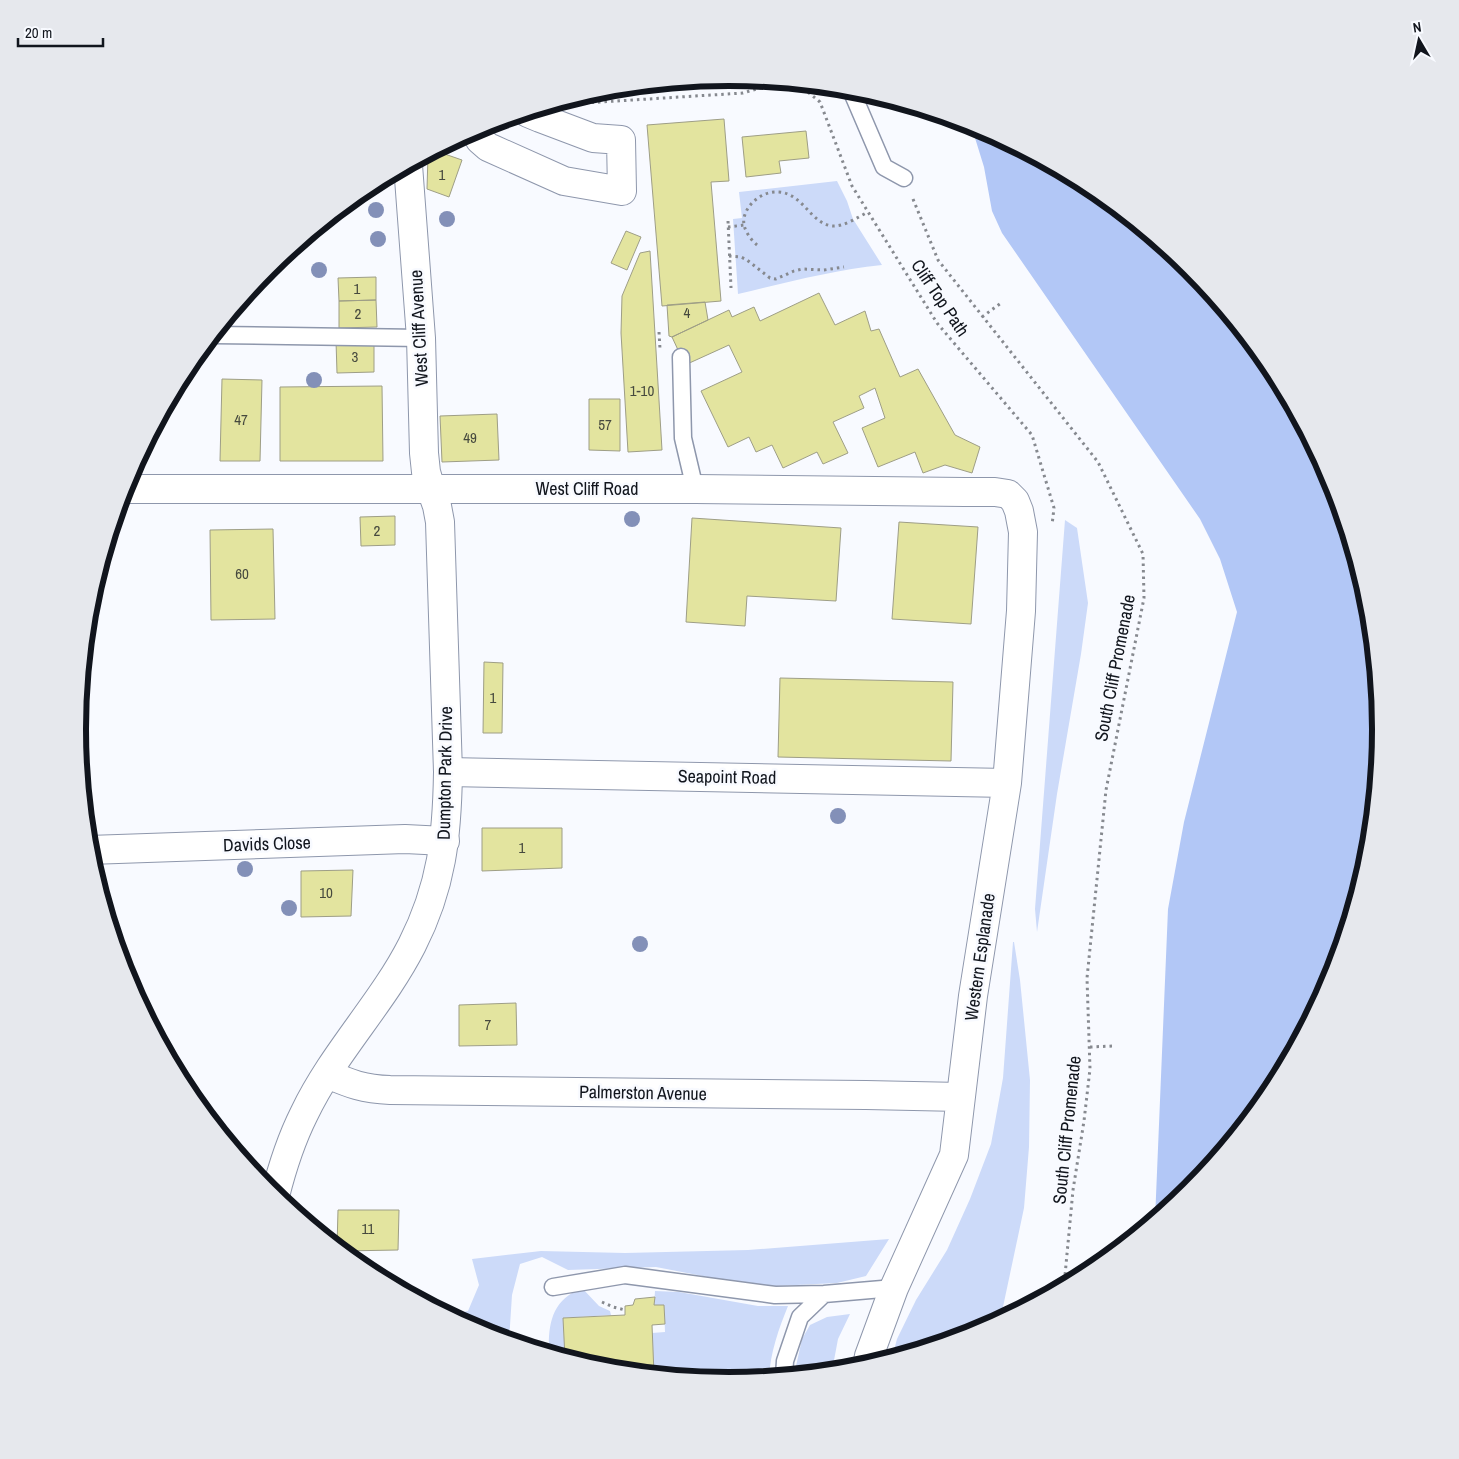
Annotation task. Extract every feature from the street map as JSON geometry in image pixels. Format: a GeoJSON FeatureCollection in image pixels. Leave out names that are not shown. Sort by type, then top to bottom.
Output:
{"type":"FeatureCollection","features":[{"type":"Feature","properties":{"kind":"street"},"geometry":{"type":"LineString","coordinates":[[479,137],[480,140],[488,147],[564,182],[622,191],[621,140],[593,138],[536,116]]}},
{"type":"Feature","properties":{"kind":"street","name":"West Cliff Avenue"},"geometry":{"type":"LineString","coordinates":[[408,172],[422,338],[424,453],[426,472],[431,489]]}},
{"type":"Feature","properties":{"kind":"street","name":"West Cliff Road"},"geometry":{"type":"LineString","coordinates":[[133,488],[695,489],[995,492],[1008,494],[1015,501],[1023,532]]}},
{"type":"Feature","properties":{"kind":"street","name":"Dumpton Park Drive"},"geometry":{"type":"LineString","coordinates":[[277,1186],[281,1171],[304,1113],[327,1074],[396,974],[413,944],[437,882],[445,841],[448,772],[440,522],[431,489]]}},
{"type":"Feature","properties":{"kind":"street","name":"Western Esplanade"},"geometry":{"type":"LineString","coordinates":[[869,1357],[894,1288],[954,1156],[973,996],[1007,783],[1021,611],[1023,532]]}},
{"type":"Feature","properties":{"kind":"street","name":"Seapoint Road"},"geometry":{"type":"LineString","coordinates":[[448,772],[1007,783]]}},
{"type":"Feature","properties":{"kind":"street","name":"Davids Close"},"geometry":{"type":"LineString","coordinates":[[98,850],[406,839],[445,841]]}},
{"type":"Feature","properties":{"kind":"street","name":"Palmerston Avenue"},"geometry":{"type":"LineString","coordinates":[[327,1074],[356,1086],[390,1090],[846,1094],[961,1097]]}},
{"type":"Feature","properties":{"kind":"lane"},"geometry":{"type":"LineString","coordinates":[[855,99],[884,167],[904,178]]}},
{"type":"Feature","properties":{"kind":"lane"},"geometry":{"type":"LineString","coordinates":[[221,335],[422,338]]}},
{"type":"Feature","properties":{"kind":"lane"},"geometry":{"type":"LineString","coordinates":[[681,357],[683,438],[695,489]]}},
{"type":"Feature","properties":{"kind":"lane"},"geometry":{"type":"LineString","coordinates":[[553,1287],[625,1275],[774,1295],[824,1294],[894,1288]]}},
{"type":"Feature","properties":{"kind":"lane"},"geometry":{"type":"LineString","coordinates":[[784,1370],[785,1361],[800,1317],[824,1294]]}},
{"type":"Feature","properties":{"kind":"path"},"geometry":{"type":"LineString","coordinates":[[582,104],[743,93],[762,88]]}},
{"type":"Feature","properties":{"kind":"path","name":"Cliff Top Path"},"geometry":{"type":"LineString","coordinates":[[807,91],[820,102],[852,186],[937,323],[1032,435],[1054,508],[1052,526]]}},
{"type":"Feature","properties":{"kind":"path","name":"South Cliff Promenade"},"geometry":{"type":"LineString","coordinates":[[904,178],[938,260],[1098,462],[1143,554],[1144,598],[1106,790],[1087,978],[1090,1069],[1073,1190],[1065,1278]]}},
{"type":"Feature","properties":{"kind":"path"},"geometry":{"type":"LineString","coordinates":[[757,245],[750,238],[744,225],[744,219],[748,208],[756,199],[768,193],[789,194],[799,200],[814,216],[832,226],[842,224],[868,212]]}},
{"type":"Feature","properties":{"kind":"path"},"geometry":{"type":"LineString","coordinates":[[728,221],[731,288]]}},
{"type":"Feature","properties":{"kind":"path"},"geometry":{"type":"LineString","coordinates":[[727,228],[744,225]]}},
{"type":"Feature","properties":{"kind":"path"},"geometry":{"type":"LineString","coordinates":[[729,256],[741,257],[770,278],[776,279],[802,269],[824,270],[844,266]]}},
{"type":"Feature","properties":{"kind":"path"},"geometry":{"type":"LineString","coordinates":[[982,317],[1001,303]]}},
{"type":"Feature","properties":{"kind":"path"},"geometry":{"type":"LineString","coordinates":[[1090,1047],[1113,1046]]}},
{"type":"Feature","properties":{"kind":"shaded area"},"geometry":{"type":"Polygon","coordinates":[[[974,134],[1051,172],[1121,219],[1154,246],[1184,275],[1213,305],[1240,338],[1287,408],[1324,483],[1351,563],[1367,646],[1373,730],[1371,772],[1360,855],[1351,896],[1339,936],[1324,976],[1306,1014],[1287,1051],[1264,1087],[1213,1154],[1155,1212],[1168,909],[1184,822],[1237,612],[1220,559],[1200,519],[1002,233],[992,211],[984,167],[974,134]]]}},
{"type":"Feature","properties":{"kind":"shaded area"},"geometry":{"type":"Polygon","coordinates":[[[837,181],[853,219],[882,265],[827,273],[738,294],[733,219],[742,218],[739,192],[837,181]]]}},
{"type":"Feature","properties":{"kind":"shaded area"},"geometry":{"type":"Polygon","coordinates":[[[1065,520],[1077,528],[1088,603],[1037,932],[1035,909],[1065,520]]]}},
{"type":"Feature","properties":{"kind":"shaded area"},"geometry":{"type":"Polygon","coordinates":[[[1014,942],[1020,980],[1030,1080],[1029,1147],[1024,1208],[1002,1312],[936,1339],[894,1352],[897,1339],[916,1300],[947,1250],[970,1199],[991,1144],[1003,1078],[1014,942]]]}},
{"type":"Feature","properties":{"kind":"shaded area"},"geometry":{"type":"Polygon","coordinates":[[[889,1239],[866,1276],[837,1283],[776,1286],[713,1278],[656,1267],[568,1270],[542,1257],[520,1264],[512,1295],[509,1334],[459,1313],[468,1311],[479,1285],[472,1259],[541,1251],[625,1253],[748,1250],[889,1239]]]}},
{"type":"Feature","properties":{"kind":"shaded area"},"geometry":{"type":"Polygon","coordinates":[[[582,1288],[599,1306],[610,1311],[611,1315],[563,1318],[565,1351],[549,1347],[551,1322],[558,1306],[572,1293],[582,1288]]]}},
{"type":"Feature","properties":{"kind":"shaded area"},"geometry":{"type":"Polygon","coordinates":[[[655,1291],[679,1292],[758,1306],[788,1306],[778,1332],[770,1371],[730,1373],[654,1368],[652,1333],[665,1332],[664,1305],[654,1305],[655,1291]]]}},
{"type":"Feature","properties":{"kind":"shaded area"},"geometry":{"type":"Polygon","coordinates":[[[850,1314],[838,1339],[833,1364],[795,1369],[802,1339],[810,1325],[827,1317],[850,1314]]]}},
{"type":"Feature","properties":{"kind":"building"},"geometry":{"type":"Polygon","coordinates":[[[724,119],[729,181],[711,182],[721,301],[662,306],[647,125],[724,119]]]}},
{"type":"Feature","properties":{"kind":"building"},"geometry":{"type":"Polygon","coordinates":[[[806,131],[809,158],[779,161],[781,173],[746,177],[742,137],[806,131]]]}},
{"type":"Feature","properties":{"kind":"building"},"geometry":{"type":"Polygon","coordinates":[[[444,154],[462,160],[449,197],[427,189],[428,162],[444,154]]]}},
{"type":"Feature","properties":{"kind":"building"},"geometry":{"type":"Polygon","coordinates":[[[626,231],[641,237],[627,270],[611,263],[626,231]]]}},
{"type":"Feature","properties":{"kind":"building"},"geometry":{"type":"Polygon","coordinates":[[[650,251],[662,450],[628,452],[621,333],[622,296],[640,253],[650,251]]]}},
{"type":"Feature","properties":{"kind":"building"},"geometry":{"type":"Polygon","coordinates":[[[376,277],[376,300],[339,301],[338,278],[376,277]]]}},
{"type":"Feature","properties":{"kind":"building"},"geometry":{"type":"Polygon","coordinates":[[[819,293],[835,325],[865,311],[871,331],[879,329],[900,377],[918,369],[955,435],[980,447],[972,473],[945,465],[923,473],[915,452],[878,467],[862,428],[885,418],[875,388],[859,396],[864,408],[833,422],[848,453],[823,464],[817,452],[783,468],[772,445],[756,452],[749,437],[728,447],[701,391],[742,372],[729,345],[685,365],[672,337],[729,310],[732,317],[754,307],[760,321],[819,293]]]}},
{"type":"Feature","properties":{"kind":"building"},"geometry":{"type":"Polygon","coordinates":[[[376,300],[377,327],[339,328],[339,301],[376,300]]]}},
{"type":"Feature","properties":{"kind":"building"},"geometry":{"type":"Polygon","coordinates":[[[705,302],[708,320],[672,337],[669,336],[667,305],[705,302]]]}},
{"type":"Feature","properties":{"kind":"building"},"geometry":{"type":"Polygon","coordinates":[[[336,341],[374,341],[374,372],[337,373],[336,341]]]}},
{"type":"Feature","properties":{"kind":"building"},"geometry":{"type":"Polygon","coordinates":[[[222,379],[262,380],[260,461],[220,461],[222,379]]]}},
{"type":"Feature","properties":{"kind":"building"},"geometry":{"type":"Polygon","coordinates":[[[382,386],[383,461],[280,461],[280,387],[382,386]]]}},
{"type":"Feature","properties":{"kind":"building"},"geometry":{"type":"Polygon","coordinates":[[[589,399],[620,399],[620,451],[589,450],[589,399]]]}},
{"type":"Feature","properties":{"kind":"building"},"geometry":{"type":"Polygon","coordinates":[[[497,414],[499,460],[442,462],[440,416],[497,414]]]}},
{"type":"Feature","properties":{"kind":"building"},"geometry":{"type":"Polygon","coordinates":[[[395,516],[395,545],[361,546],[360,517],[395,516]]]}},
{"type":"Feature","properties":{"kind":"building"},"geometry":{"type":"Polygon","coordinates":[[[692,518],[841,528],[836,601],[747,596],[745,626],[686,622],[692,518]]]}},
{"type":"Feature","properties":{"kind":"building"},"geometry":{"type":"Polygon","coordinates":[[[899,522],[978,527],[971,624],[892,619],[899,522]]]}},
{"type":"Feature","properties":{"kind":"building"},"geometry":{"type":"Polygon","coordinates":[[[273,529],[275,619],[211,620],[210,530],[273,529]]]}},
{"type":"Feature","properties":{"kind":"building"},"geometry":{"type":"Polygon","coordinates":[[[484,662],[503,663],[502,733],[483,733],[484,662]]]}},
{"type":"Feature","properties":{"kind":"building"},"geometry":{"type":"Polygon","coordinates":[[[780,678],[953,682],[951,761],[778,757],[780,678]]]}},
{"type":"Feature","properties":{"kind":"building"},"geometry":{"type":"Polygon","coordinates":[[[482,828],[562,828],[562,868],[482,871],[482,828]]]}},
{"type":"Feature","properties":{"kind":"building"},"geometry":{"type":"Polygon","coordinates":[[[353,870],[351,916],[301,917],[301,871],[353,870]]]}},
{"type":"Feature","properties":{"kind":"building"},"geometry":{"type":"Polygon","coordinates":[[[516,1003],[517,1045],[459,1046],[459,1005],[516,1003]]]}},
{"type":"Feature","properties":{"kind":"building"},"geometry":{"type":"Polygon","coordinates":[[[338,1210],[399,1210],[398,1250],[353,1251],[337,1239],[338,1210]]]}},
{"type":"Feature","properties":{"kind":"building"},"geometry":{"type":"Polygon","coordinates":[[[655,1297],[654,1305],[664,1305],[665,1324],[652,1325],[654,1368],[565,1351],[563,1318],[625,1315],[625,1306],[633,1305],[635,1299],[655,1297]]]}}]}
